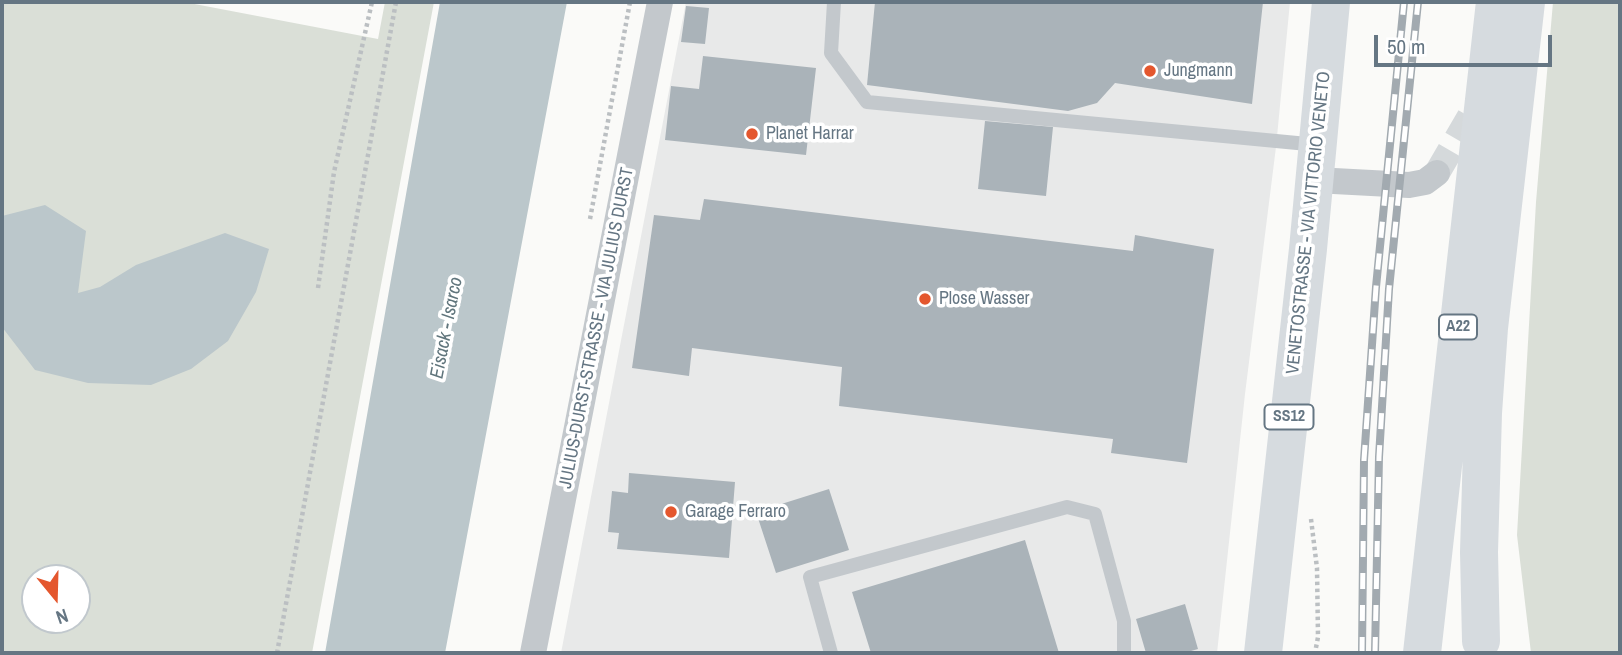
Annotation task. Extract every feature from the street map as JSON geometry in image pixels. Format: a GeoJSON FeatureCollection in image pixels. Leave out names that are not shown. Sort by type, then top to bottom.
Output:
{"type":"FeatureCollection","features":[{"type":"Feature","properties":{"kind":"main road","name":"VENETOSTRASSE - VIA VITTORIO VENETO"},"geometry":{"type":"LineString","coordinates":[[1263,653],[1317,162],[1331,2]]}},
{"type":"Feature","properties":{"kind":"main road","name":"A22"},"geometry":{"type":"LineString","coordinates":[[1422,653],[1495,2]]}},
{"type":"Feature","properties":{"kind":"main road","name":"A22"},"geometry":{"type":"LineString","coordinates":[[1481,641],[1479,538],[1487,352],[1526,2]]}},
{"type":"Feature","properties":{"kind":"street","name":"JULIUS-DURST-STRASSE - VIA JULIUS DURST"},"geometry":{"type":"LineString","coordinates":[[533,653],[660,2]]}},
{"type":"Feature","properties":{"kind":"street"},"geometry":{"type":"LineString","coordinates":[[1317,162],[1409,185],[1425,182],[1437,173]]}},
{"type":"Feature","properties":{"kind":"lane"},"geometry":{"type":"LineString","coordinates":[[834,2],[831,53],[867,103],[962,113],[1317,162]]}},
{"type":"Feature","properties":{"kind":"lane"},"geometry":{"type":"LineString","coordinates":[[831,653],[810,577],[1067,507],[1096,514],[1124,621],[1124,653]]}},
{"type":"Feature","properties":{"kind":"path"},"geometry":{"type":"LineString","coordinates":[[318,288],[334,172],[372,2]]}},
{"type":"Feature","properties":{"kind":"path"},"geometry":{"type":"LineString","coordinates":[[277,653],[396,2]]}},
{"type":"Feature","properties":{"kind":"path"},"geometry":{"type":"LineString","coordinates":[[1309,506],[1317,568],[1318,637],[1315,653]]}},
{"type":"Feature","properties":{"kind":"shaded area"},"geometry":{"type":"Polygon","coordinates":[[[2,2],[184,2],[378,39],[385,2],[434,2],[312,653],[2,653],[2,2]]]}},
{"type":"Feature","properties":{"kind":"shaded area"},"geometry":{"type":"Polygon","coordinates":[[[686,2],[1290,2],[1276,147],[1245,394],[1217,653],[561,653],[686,2]]]}},
{"type":"Feature","properties":{"kind":"shaded area"},"geometry":{"type":"Polygon","coordinates":[[[1553,2],[1620,2],[1620,653],[1531,653],[1517,535],[1536,202],[1553,2]]]}},
{"type":"Feature","properties":{"kind":"water","name":"Eisack - Isarco"},"geometry":{"type":"Polygon","coordinates":[[[440,2],[567,2],[445,653],[325,653],[440,2]]]}},
{"type":"Feature","properties":{"kind":"water"},"geometry":{"type":"Polygon","coordinates":[[[45,205],[86,231],[78,293],[100,287],[136,265],[225,233],[269,249],[256,292],[228,341],[191,369],[151,385],[88,383],[35,370],[2,327],[2,216],[45,205]]]}},
{"type":"Feature","properties":{"kind":"building"},"geometry":{"type":"Polygon","coordinates":[[[875,2],[1263,2],[1252,104],[1115,83],[1097,103],[1068,111],[867,85],[875,2]]]}},
{"type":"Feature","properties":{"kind":"building"},"geometry":{"type":"Polygon","coordinates":[[[686,6],[709,8],[705,44],[681,42],[686,6]]]}},
{"type":"Feature","properties":{"kind":"building"},"geometry":{"type":"Polygon","coordinates":[[[703,56],[816,68],[806,155],[665,140],[671,86],[699,89],[703,56]]]}},
{"type":"Feature","properties":{"kind":"building"},"geometry":{"type":"Polygon","coordinates":[[[985,121],[1053,127],[1046,196],[978,189],[985,121]]]}},
{"type":"Feature","properties":{"kind":"building","name":"Plose Wasser"},"geometry":{"type":"Polygon","coordinates":[[[704,199],[1133,251],[1135,235],[1214,249],[1187,463],[1111,453],[1113,439],[839,406],[842,367],[692,348],[689,376],[632,368],[654,215],[700,220],[704,199]]]}},
{"type":"Feature","properties":{"kind":"building","name":"Garage Ferraro"},"geometry":{"type":"Polygon","coordinates":[[[629,473],[735,482],[729,558],[617,549],[619,533],[608,532],[612,491],[628,493],[629,473]]]}},
{"type":"Feature","properties":{"kind":"building"},"geometry":{"type":"Polygon","coordinates":[[[829,489],[849,550],[776,573],[756,512],[829,489]]]}},
{"type":"Feature","properties":{"kind":"building"},"geometry":{"type":"Polygon","coordinates":[[[1025,540],[1059,653],[871,653],[852,592],[1025,540]]]}},
{"type":"Feature","properties":{"kind":"building"},"geometry":{"type":"Polygon","coordinates":[[[1185,604],[1198,649],[1184,653],[1146,653],[1136,619],[1185,604]]]}},
{"type":"Feature","properties":{"kind":"tunnel"},"geometry":{"type":"LineString","coordinates":[[1437,173],[1479,101]]}},
{"type":"Feature","properties":{"kind":"railway"},"geometry":{"type":"LineString","coordinates":[[1362,653],[1364,460],[1376,287],[1404,2]]}},
{"type":"Feature","properties":{"kind":"railway"},"geometry":{"type":"LineString","coordinates":[[1375,653],[1379,457],[1389,289],[1418,2]]}},
{"type":"Feature","properties":{"kind":"place","name":"Jungmann"},"geometry":{"type":"Point","coordinates":[1150,71]}},
{"type":"Feature","properties":{"kind":"place","name":"Planet Harrar"},"geometry":{"type":"Point","coordinates":[752,134]}},
{"type":"Feature","properties":{"kind":"place","name":"Plose Wasser"},"geometry":{"type":"Point","coordinates":[925,299]}},
{"type":"Feature","properties":{"kind":"place","name":"Garage Ferraro"},"geometry":{"type":"Point","coordinates":[671,512]}}]}
